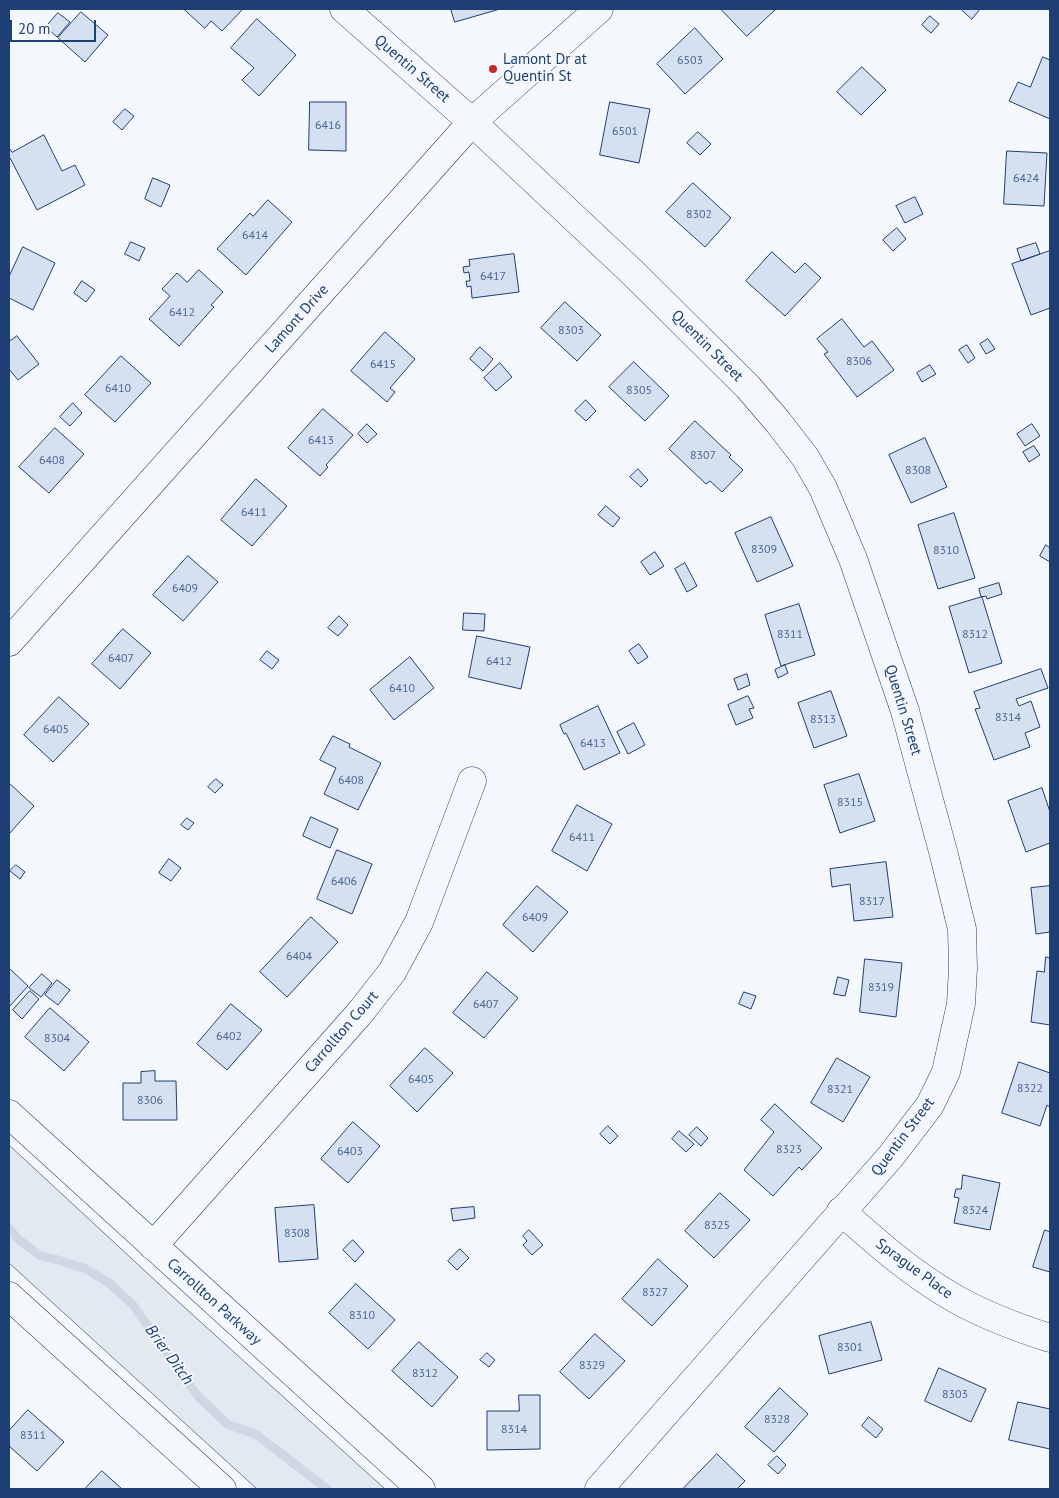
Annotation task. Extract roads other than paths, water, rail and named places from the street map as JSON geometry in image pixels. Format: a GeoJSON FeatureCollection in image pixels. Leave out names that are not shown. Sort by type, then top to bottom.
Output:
{"type":"FeatureCollection","features":[{"type":"Feature","properties":{"kind":"street","name":"Quentin Street"},"geometry":{"type":"LineString","coordinates":[[344,9],[472,122],[632,272],[741,380],[778,422],[805,457],[823,488],[853,559],[905,711],[962,929],[963,968],[961,1004],[946,1072],[930,1105],[891,1156],[598,1489]]}},
{"type":"Feature","properties":{"kind":"street","name":"Lamont Drive"},"geometry":{"type":"LineString","coordinates":[[9,642],[472,122],[599,9]]}},
{"type":"Feature","properties":{"kind":"street","name":"Carrollton Court"},"geometry":{"type":"LineString","coordinates":[[153,1246],[359,1014],[392,972],[419,922],[472,780]]}},
{"type":"Feature","properties":{"kind":"street","name":"Carrollton Parkway"},"geometry":{"type":"LineString","coordinates":[[9,1114],[421,1489]]}},
{"type":"Feature","properties":{"kind":"street","name":"Sprague Place"},"geometry":{"type":"LineString","coordinates":[[841,1211],[893,1257],[921,1278],[955,1299],[1006,1322],[1050,1338]]}},
{"type":"Feature","properties":{"kind":"street"},"geometry":{"type":"LineString","coordinates":[[9,1296],[222,1489]]}},
{"type":"Feature","properties":{"kind":"waterway","name":"Brier Ditch"},"geometry":{"type":"LineString","coordinates":[[9,1228],[17,1238],[39,1255],[86,1269],[109,1283],[133,1305],[197,1395],[227,1424],[257,1435],[327,1489]]}},
{"type":"Feature","properties":{"kind":"place","name":"Lamont Dr at Quentin St"},"geometry":{"type":"Point","coordinates":[493,69]}}]}
